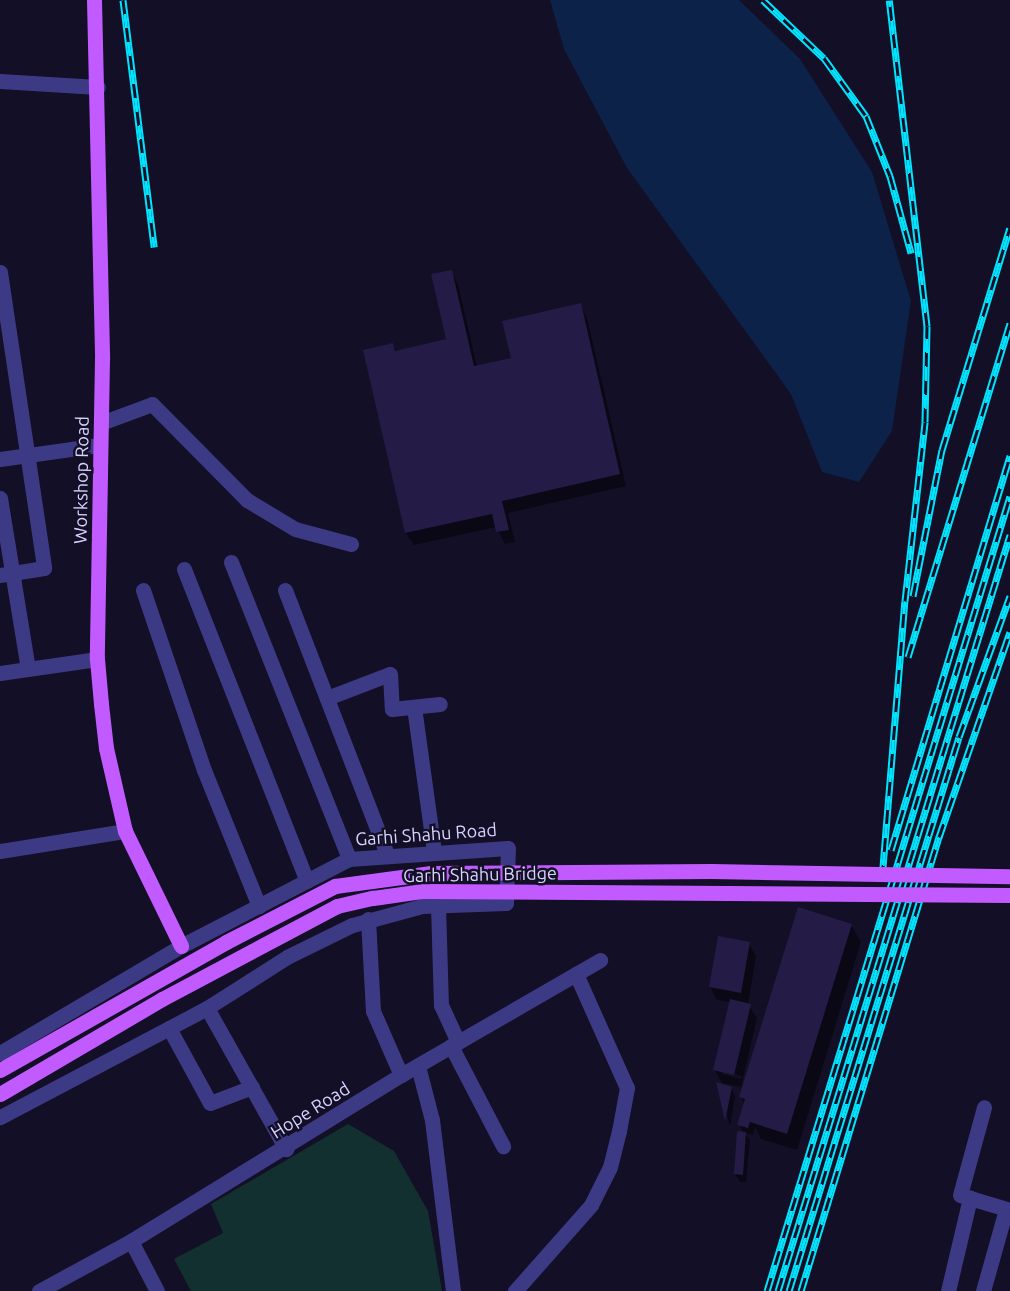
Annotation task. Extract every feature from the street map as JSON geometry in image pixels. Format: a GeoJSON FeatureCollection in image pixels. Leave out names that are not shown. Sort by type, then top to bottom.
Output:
{"type":"FeatureCollection","features":[{"type":"Feature","properties":{"kind":"main road","name":"Workshop Road"},"geometry":{"type":"LineString","coordinates":[[94,0],[98,87],[101,423],[97,659],[106,748],[125,831],[181,946]]}},
{"type":"Feature","properties":{"kind":"main road","name":"Garhi Shahu Bridge"},"geometry":{"type":"LineString","coordinates":[[0,1070],[226,942],[335,886],[431,873],[711,871],[1010,876]]}},
{"type":"Feature","properties":{"kind":"main road","name":"Garhi Shahu Bridge"},"geometry":{"type":"LineString","coordinates":[[0,1095],[162,999],[338,906],[373,898],[422,891],[1010,895]]}},
{"type":"Feature","properties":{"kind":"street"},"geometry":{"type":"LineString","coordinates":[[0,81],[98,87]]}},
{"type":"Feature","properties":{"kind":"street"},"geometry":{"type":"LineString","coordinates":[[0,272],[3,322],[28,455],[44,568],[6,574]]}},
{"type":"Feature","properties":{"kind":"street"},"geometry":{"type":"LineString","coordinates":[[101,423],[152,404],[247,500],[295,529],[351,544]]}},
{"type":"Feature","properties":{"kind":"street"},"geometry":{"type":"LineString","coordinates":[[0,459],[100,446]]}},
{"type":"Feature","properties":{"kind":"street"},"geometry":{"type":"LineString","coordinates":[[0,498],[6,574],[28,669]]}},
{"type":"Feature","properties":{"kind":"street"},"geometry":{"type":"LineString","coordinates":[[231,562],[349,859]]}},
{"type":"Feature","properties":{"kind":"street"},"geometry":{"type":"LineString","coordinates":[[184,569],[307,881]]}},
{"type":"Feature","properties":{"kind":"street"},"geometry":{"type":"LineString","coordinates":[[285,590],[387,855]]}},
{"type":"Feature","properties":{"kind":"street"},"geometry":{"type":"LineString","coordinates":[[143,591],[204,770],[259,906]]}},
{"type":"Feature","properties":{"kind":"street"},"geometry":{"type":"LineString","coordinates":[[0,673],[97,659]]}},
{"type":"Feature","properties":{"kind":"street"},"geometry":{"type":"LineString","coordinates":[[327,698],[390,674],[392,709],[440,704]]}},
{"type":"Feature","properties":{"kind":"street"},"geometry":{"type":"LineString","coordinates":[[414,707],[434,851]]}},
{"type":"Feature","properties":{"kind":"street"},"geometry":{"type":"LineString","coordinates":[[0,851],[125,831]]}},
{"type":"Feature","properties":{"kind":"street","name":"Garhi Shahu Road"},"geometry":{"type":"LineString","coordinates":[[0,1053],[181,946],[349,859],[434,851],[508,848],[506,903],[438,905],[368,919],[288,957],[207,1008],[0,1117]]}},
{"type":"Feature","properties":{"kind":"street"},"geometry":{"type":"LineString","coordinates":[[438,905],[441,1005],[455,1044],[503,1146]]}},
{"type":"Feature","properties":{"kind":"street"},"geometry":{"type":"LineString","coordinates":[[368,919],[373,1011],[401,1076]]}},
{"type":"Feature","properties":{"kind":"street","name":"Hope Road"},"geometry":{"type":"LineString","coordinates":[[39,1291],[131,1241],[286,1149],[401,1076],[600,960]]}},
{"type":"Feature","properties":{"kind":"street"},"geometry":{"type":"LineString","coordinates":[[515,1291],[591,1205],[610,1167],[619,1131],[627,1088],[576,974]]}},
{"type":"Feature","properties":{"kind":"street"},"geometry":{"type":"LineString","coordinates":[[207,1008],[286,1149]]}},
{"type":"Feature","properties":{"kind":"street"},"geometry":{"type":"LineString","coordinates":[[169,1028],[210,1103],[252,1087]]}},
{"type":"Feature","properties":{"kind":"street"},"geometry":{"type":"LineString","coordinates":[[418,1066],[432,1120],[453,1291]]}},
{"type":"Feature","properties":{"kind":"street"},"geometry":{"type":"LineString","coordinates":[[983,1291],[1008,1210],[960,1195],[984,1107]]}},
{"type":"Feature","properties":{"kind":"street"},"geometry":{"type":"LineString","coordinates":[[948,1291],[970,1198]]}},
{"type":"Feature","properties":{"kind":"street"},"geometry":{"type":"LineString","coordinates":[[131,1241],[157,1291]]}},
{"type":"Feature","properties":{"kind":"green space"},"geometry":{"type":"Polygon","coordinates":[[[348,1124],[394,1151],[428,1211],[442,1291],[191,1291],[174,1259],[223,1233],[211,1204],[348,1124]]]}},
{"type":"Feature","properties":{"kind":"water"},"geometry":{"type":"Polygon","coordinates":[[[550,0],[739,0],[800,59],[872,172],[911,301],[892,431],[859,482],[822,472],[791,394],[627,168],[564,49],[550,0]]]}},
{"type":"Feature","properties":{"kind":"building"},"geometry":{"type":"Polygon","coordinates":[[[452,270],[474,366],[511,358],[502,321],[581,303],[620,474],[502,501],[509,530],[496,532],[492,514],[405,533],[363,350],[393,343],[395,351],[446,339],[431,274],[452,270]]]}},
{"type":"Feature","properties":{"kind":"building"},"geometry":{"type":"Polygon","coordinates":[[[798,907],[852,924],[787,1134],[750,1122],[748,1128],[737,1125],[745,1099],[739,1097],[798,907]]]}},
{"type":"Feature","properties":{"kind":"building"},"geometry":{"type":"Polygon","coordinates":[[[718,936],[750,942],[741,993],[709,987],[718,936]]]}},
{"type":"Feature","properties":{"kind":"building"},"geometry":{"type":"Polygon","coordinates":[[[730,999],[751,1004],[734,1075],[713,1070],[730,999]]]}},
{"type":"Feature","properties":{"kind":"building"},"geometry":{"type":"Polygon","coordinates":[[[716,1082],[732,1087],[725,1121],[716,1082]]]}},
{"type":"Feature","properties":{"kind":"building"},"geometry":{"type":"Polygon","coordinates":[[[737,1131],[746,1132],[743,1175],[734,1174],[737,1131]]]}},
{"type":"Feature","properties":{"kind":"railway"},"geometry":{"type":"LineString","coordinates":[[123,0],[154,247]]}},
{"type":"Feature","properties":{"kind":"railway"},"geometry":{"type":"LineString","coordinates":[[763,0],[824,58],[866,116],[890,176],[911,253]]}},
{"type":"Feature","properties":{"kind":"railway"},"geometry":{"type":"LineString","coordinates":[[882,879],[905,601],[925,422],[927,326],[889,0]]}},
{"type":"Feature","properties":{"kind":"railway"},"geometry":{"type":"LineString","coordinates":[[913,596],[942,450],[1010,228]]}},
{"type":"Feature","properties":{"kind":"railway"},"geometry":{"type":"LineString","coordinates":[[908,657],[1010,323]]}},
{"type":"Feature","properties":{"kind":"railway"},"geometry":{"type":"LineString","coordinates":[[891,850],[1010,456]]}},
{"type":"Feature","properties":{"kind":"railway"},"geometry":{"type":"LineString","coordinates":[[767,1291],[1010,496]]}},
{"type":"Feature","properties":{"kind":"railway"},"geometry":{"type":"LineString","coordinates":[[778,1291],[1010,535]]}},
{"type":"Feature","properties":{"kind":"railway"},"geometry":{"type":"LineString","coordinates":[[789,1291],[959,737],[1010,596]]}},
{"type":"Feature","properties":{"kind":"railway"},"geometry":{"type":"LineString","coordinates":[[801,1291],[939,837],[1010,632]]}}]}
